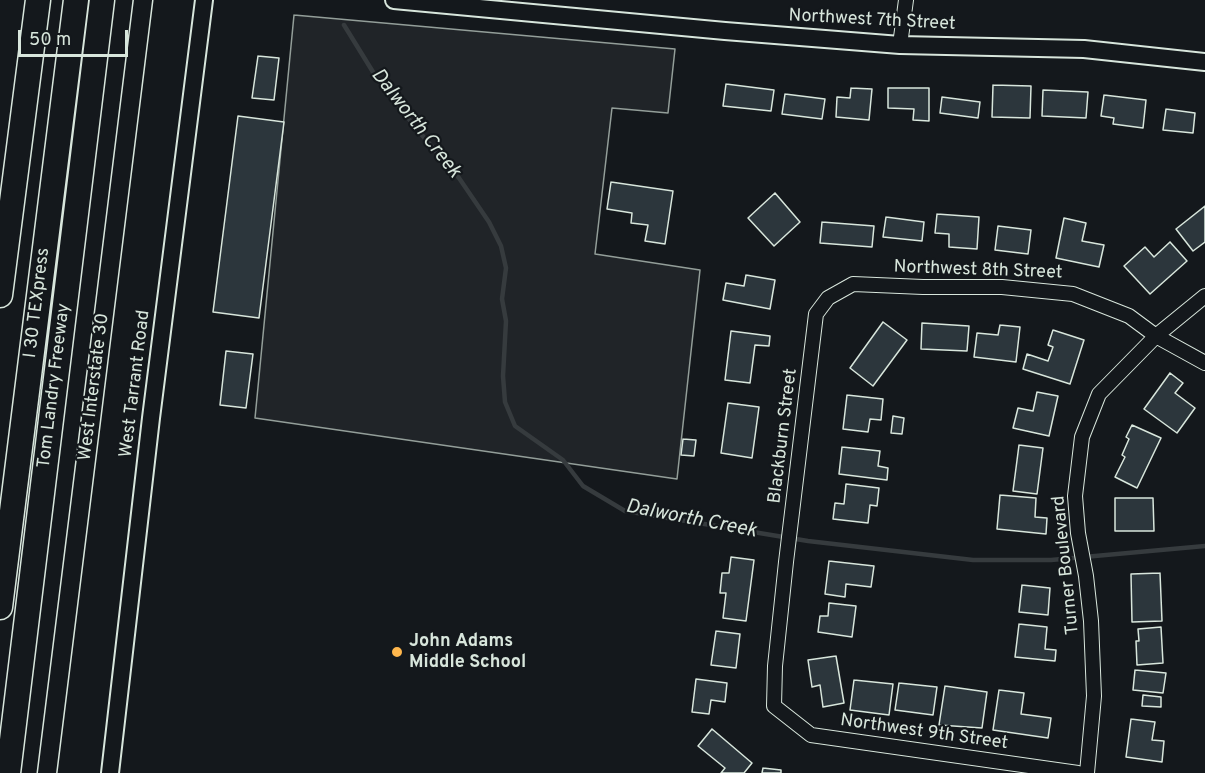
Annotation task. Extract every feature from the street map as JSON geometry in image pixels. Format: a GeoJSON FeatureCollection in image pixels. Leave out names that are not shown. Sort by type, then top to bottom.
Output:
{"type":"FeatureCollection","features":[{"type":"Feature","properties":{"kind":"highway","name":"I 30 TEXpress"},"geometry":{"type":"LineString","coordinates":[[0,607],[76,0]]}},
{"type":"Feature","properties":{"kind":"highway","name":"Tom Landry Freeway"},"geometry":{"type":"LineString","coordinates":[[8,773],[102,0]]}},
{"type":"Feature","properties":{"kind":"highway"},"geometry":{"type":"LineString","coordinates":[[0,295],[36,11]]}},
{"type":"Feature","properties":{"kind":"main road","name":"West Interstate 30"},"geometry":{"type":"LineString","coordinates":[[47,773],[143,0]]}},
{"type":"Feature","properties":{"kind":"street","name":"West Tarrant Road"},"geometry":{"type":"LineString","coordinates":[[110,773],[204,0]]}},
{"type":"Feature","properties":{"kind":"street","name":"Northwest 7th Street"},"geometry":{"type":"LineString","coordinates":[[394,0],[900,45],[1084,49],[1205,62]]}},
{"type":"Feature","properties":{"kind":"street"},"geometry":{"type":"LineString","coordinates":[[900,45],[906,0]]}},
{"type":"Feature","properties":{"kind":"street","name":"Northwest 8th Street"},"geometry":{"type":"LineString","coordinates":[[816,314],[828,298],[853,284],[923,287],[1002,286],[1073,294],[1129,316],[1156,336],[1205,363]]}},
{"type":"Feature","properties":{"kind":"street","name":"Turner Boulevard"},"geometry":{"type":"LineString","coordinates":[[1087,773],[1094,696],[1091,621],[1078,532],[1076,496],[1082,437],[1098,394],[1156,336],[1205,296]]}},
{"type":"Feature","properties":{"kind":"street","name":"Blackburn Street"},"geometry":{"type":"LineString","coordinates":[[774,706],[786,562],[816,314]]}},
{"type":"Feature","properties":{"kind":"street","name":"Northwest 9th Street"},"geometry":{"type":"LineString","coordinates":[[774,706],[811,735],[1078,773]]}},
{"type":"Feature","properties":{"kind":"shaded area"},"geometry":{"type":"Polygon","coordinates":[[[294,15],[675,49],[668,113],[612,108],[595,254],[700,270],[677,479],[255,418],[294,15]]]}},
{"type":"Feature","properties":{"kind":"building"},"geometry":{"type":"Polygon","coordinates":[[[258,56],[279,58],[274,100],[252,98],[258,56]]]}},
{"type":"Feature","properties":{"kind":"building"},"geometry":{"type":"Polygon","coordinates":[[[726,84],[774,90],[771,111],[723,106],[726,84]]]}},
{"type":"Feature","properties":{"kind":"building"},"geometry":{"type":"Polygon","coordinates":[[[993,85],[1031,86],[1030,118],[992,117],[993,85]]]}},
{"type":"Feature","properties":{"kind":"building"},"geometry":{"type":"Polygon","coordinates":[[[851,88],[872,89],[869,120],[836,117],[837,97],[850,98],[851,88]]]}},
{"type":"Feature","properties":{"kind":"building"},"geometry":{"type":"Polygon","coordinates":[[[888,88],[929,88],[929,121],[913,120],[914,109],[888,108],[888,88]]]}},
{"type":"Feature","properties":{"kind":"building"},"geometry":{"type":"Polygon","coordinates":[[[1043,90],[1088,92],[1086,118],[1042,116],[1043,90]]]}},
{"type":"Feature","properties":{"kind":"building"},"geometry":{"type":"Polygon","coordinates":[[[785,94],[825,99],[822,119],[782,114],[785,94]]]}},
{"type":"Feature","properties":{"kind":"building"},"geometry":{"type":"Polygon","coordinates":[[[1104,95],[1146,100],[1143,128],[1113,124],[1114,118],[1101,116],[1104,95]]]}},
{"type":"Feature","properties":{"kind":"building"},"geometry":{"type":"Polygon","coordinates":[[[942,97],[980,102],[978,118],[940,113],[942,97]]]}},
{"type":"Feature","properties":{"kind":"building"},"geometry":{"type":"Polygon","coordinates":[[[1166,109],[1195,113],[1193,133],[1163,130],[1166,109]]]}},
{"type":"Feature","properties":{"kind":"building"},"geometry":{"type":"Polygon","coordinates":[[[238,116],[284,122],[259,318],[213,312],[238,116]]]}},
{"type":"Feature","properties":{"kind":"building"},"geometry":{"type":"Polygon","coordinates":[[[611,182],[673,191],[665,244],[645,241],[648,225],[631,223],[632,213],[607,209],[611,182]]]}},
{"type":"Feature","properties":{"kind":"building"},"geometry":{"type":"Polygon","coordinates":[[[775,193],[800,222],[774,246],[748,218],[775,193]]]}},
{"type":"Feature","properties":{"kind":"building"},"geometry":{"type":"Polygon","coordinates":[[[1205,206],[1205,242],[1193,251],[1176,229],[1205,206]]]}},
{"type":"Feature","properties":{"kind":"building"},"geometry":{"type":"Polygon","coordinates":[[[937,214],[979,217],[977,249],[949,247],[949,234],[935,233],[937,214]]]}},
{"type":"Feature","properties":{"kind":"building"},"geometry":{"type":"Polygon","coordinates":[[[886,217],[924,222],[922,241],[883,237],[886,217]]]}},
{"type":"Feature","properties":{"kind":"building"},"geometry":{"type":"Polygon","coordinates":[[[1064,218],[1086,223],[1082,241],[1104,245],[1099,267],[1056,258],[1064,218]]]}},
{"type":"Feature","properties":{"kind":"building"},"geometry":{"type":"Polygon","coordinates":[[[822,222],[874,226],[872,247],[820,243],[822,222]]]}},
{"type":"Feature","properties":{"kind":"building"},"geometry":{"type":"Polygon","coordinates":[[[998,226],[1031,230],[1028,254],[995,250],[998,226]]]}},
{"type":"Feature","properties":{"kind":"building"},"geometry":{"type":"Polygon","coordinates":[[[1170,242],[1187,261],[1150,294],[1124,266],[1145,247],[1154,257],[1170,242]]]}},
{"type":"Feature","properties":{"kind":"building"},"geometry":{"type":"Polygon","coordinates":[[[746,275],[775,280],[770,309],[723,300],[726,283],[744,286],[746,275]]]}},
{"type":"Feature","properties":{"kind":"building"},"geometry":{"type":"Polygon","coordinates":[[[883,322],[907,340],[873,386],[850,368],[883,322]]]}},
{"type":"Feature","properties":{"kind":"building"},"geometry":{"type":"Polygon","coordinates":[[[922,323],[969,326],[967,351],[921,349],[922,323]]]}},
{"type":"Feature","properties":{"kind":"building"},"geometry":{"type":"Polygon","coordinates":[[[1000,325],[1020,327],[1016,362],[974,357],[977,333],[998,335],[1000,325]]]}},
{"type":"Feature","properties":{"kind":"building"},"geometry":{"type":"Polygon","coordinates":[[[1053,330],[1084,340],[1070,384],[1023,369],[1027,354],[1048,361],[1053,347],[1048,345],[1053,330]]]}},
{"type":"Feature","properties":{"kind":"building"},"geometry":{"type":"Polygon","coordinates":[[[731,331],[770,336],[769,346],[755,345],[750,383],[725,380],[731,331]]]}},
{"type":"Feature","properties":{"kind":"building"},"geometry":{"type":"Polygon","coordinates":[[[226,351],[253,354],[246,408],[220,405],[226,351]]]}},
{"type":"Feature","properties":{"kind":"building"},"geometry":{"type":"Polygon","coordinates":[[[1170,373],[1183,383],[1175,393],[1195,408],[1177,433],[1144,409],[1170,373]]]}},
{"type":"Feature","properties":{"kind":"building"},"geometry":{"type":"Polygon","coordinates":[[[1037,392],[1058,396],[1049,436],[1013,428],[1018,408],[1033,411],[1037,392]]]}},
{"type":"Feature","properties":{"kind":"building"},"geometry":{"type":"Polygon","coordinates":[[[847,395],[883,399],[881,420],[870,419],[868,432],[843,429],[847,395]]]}},
{"type":"Feature","properties":{"kind":"building"},"geometry":{"type":"Polygon","coordinates":[[[728,403],[759,407],[752,458],[721,453],[728,403]]]}},
{"type":"Feature","properties":{"kind":"building"},"geometry":{"type":"Polygon","coordinates":[[[893,416],[904,418],[902,434],[891,433],[893,416]]]}},
{"type":"Feature","properties":{"kind":"building"},"geometry":{"type":"Polygon","coordinates":[[[1132,425],[1161,438],[1137,488],[1115,477],[1125,457],[1122,455],[1129,439],[1126,437],[1132,425]]]}},
{"type":"Feature","properties":{"kind":"building"},"geometry":{"type":"Polygon","coordinates":[[[683,439],[696,440],[694,456],[681,455],[683,439]]]}},
{"type":"Feature","properties":{"kind":"building"},"geometry":{"type":"Polygon","coordinates":[[[1019,445],[1043,448],[1037,494],[1013,491],[1019,445]]]}},
{"type":"Feature","properties":{"kind":"building"},"geometry":{"type":"Polygon","coordinates":[[[842,447],[880,451],[878,466],[888,468],[887,480],[839,474],[842,447]]]}},
{"type":"Feature","properties":{"kind":"building"},"geometry":{"type":"Polygon","coordinates":[[[846,484],[879,488],[877,506],[870,505],[868,523],[833,519],[835,503],[844,504],[846,484]]]}},
{"type":"Feature","properties":{"kind":"building"},"geometry":{"type":"Polygon","coordinates":[[[1000,495],[1036,498],[1035,517],[1047,518],[1046,534],[997,529],[1000,495]]]}},
{"type":"Feature","properties":{"kind":"building"},"geometry":{"type":"Polygon","coordinates":[[[1115,498],[1153,498],[1154,531],[1115,531],[1115,498]]]}},
{"type":"Feature","properties":{"kind":"building"},"geometry":{"type":"Polygon","coordinates":[[[731,557],[754,560],[746,621],[723,618],[726,593],[720,593],[722,573],[729,573],[731,557]]]}},
{"type":"Feature","properties":{"kind":"building"},"geometry":{"type":"Polygon","coordinates":[[[829,561],[874,566],[871,587],[846,584],[845,597],[825,594],[829,561]]]}},
{"type":"Feature","properties":{"kind":"building"},"geometry":{"type":"Polygon","coordinates":[[[1160,573],[1162,621],[1132,622],[1131,574],[1160,573]]]}},
{"type":"Feature","properties":{"kind":"building"},"geometry":{"type":"Polygon","coordinates":[[[1022,585],[1050,588],[1048,615],[1019,612],[1022,585]]]}},
{"type":"Feature","properties":{"kind":"building"},"geometry":{"type":"Polygon","coordinates":[[[829,603],[856,606],[852,637],[818,632],[820,616],[828,616],[829,603]]]}},
{"type":"Feature","properties":{"kind":"building"},"geometry":{"type":"Polygon","coordinates":[[[1019,624],[1047,627],[1045,649],[1056,650],[1055,661],[1015,657],[1019,624]]]}},
{"type":"Feature","properties":{"kind":"building"},"geometry":{"type":"Polygon","coordinates":[[[1161,627],[1163,663],[1137,665],[1138,629],[1161,627]]]}},
{"type":"Feature","properties":{"kind":"building"},"geometry":{"type":"Polygon","coordinates":[[[716,631],[740,634],[736,668],[711,665],[716,631]]]}},
{"type":"Feature","properties":{"kind":"building"},"geometry":{"type":"Polygon","coordinates":[[[836,656],[844,703],[823,707],[820,685],[812,687],[808,660],[836,656]]]}},
{"type":"Feature","properties":{"kind":"building"},"geometry":{"type":"Polygon","coordinates":[[[1135,670],[1166,673],[1163,693],[1133,690],[1135,670]]]}},
{"type":"Feature","properties":{"kind":"building"},"geometry":{"type":"Polygon","coordinates":[[[696,679],[727,683],[725,702],[711,700],[709,714],[692,712],[696,679]]]}},
{"type":"Feature","properties":{"kind":"building"},"geometry":{"type":"Polygon","coordinates":[[[854,680],[893,684],[889,715],[850,710],[854,680]]]}},
{"type":"Feature","properties":{"kind":"building"},"geometry":{"type":"Polygon","coordinates":[[[899,683],[937,687],[933,715],[895,710],[899,683]]]}},
{"type":"Feature","properties":{"kind":"building"},"geometry":{"type":"Polygon","coordinates":[[[945,686],[987,692],[982,728],[939,725],[945,686]]]}},
{"type":"Feature","properties":{"kind":"building"},"geometry":{"type":"Polygon","coordinates":[[[999,690],[1024,693],[1021,714],[1051,718],[1048,738],[993,730],[999,690]]]}},
{"type":"Feature","properties":{"kind":"building"},"geometry":{"type":"Polygon","coordinates":[[[1143,695],[1161,697],[1161,707],[1142,706],[1143,695]]]}},
{"type":"Feature","properties":{"kind":"building"},"geometry":{"type":"Polygon","coordinates":[[[1131,719],[1155,722],[1152,740],[1164,741],[1162,762],[1126,757],[1131,719]]]}},
{"type":"Feature","properties":{"kind":"building"},"geometry":{"type":"Polygon","coordinates":[[[712,729],[752,763],[744,773],[721,773],[725,768],[698,746],[712,729]]]}},
{"type":"Feature","properties":{"kind":"building"},"geometry":{"type":"Polygon","coordinates":[[[763,768],[781,770],[781,773],[762,773],[763,768]]]}},
{"type":"Feature","properties":{"kind":"waterway","name":"Dalworth Creek"},"geometry":{"type":"LineString","coordinates":[[344,25],[373,72],[415,127],[459,178],[489,222],[501,246],[506,268],[502,299],[506,321],[503,376],[505,402],[515,426],[563,460],[583,486],[625,511],[808,541],[973,560],[1051,560],[1205,546]]}},
{"type":"Feature","properties":{"kind":"place","name":"John Adams Middle School"},"geometry":{"type":"Point","coordinates":[397,652]}}]}
